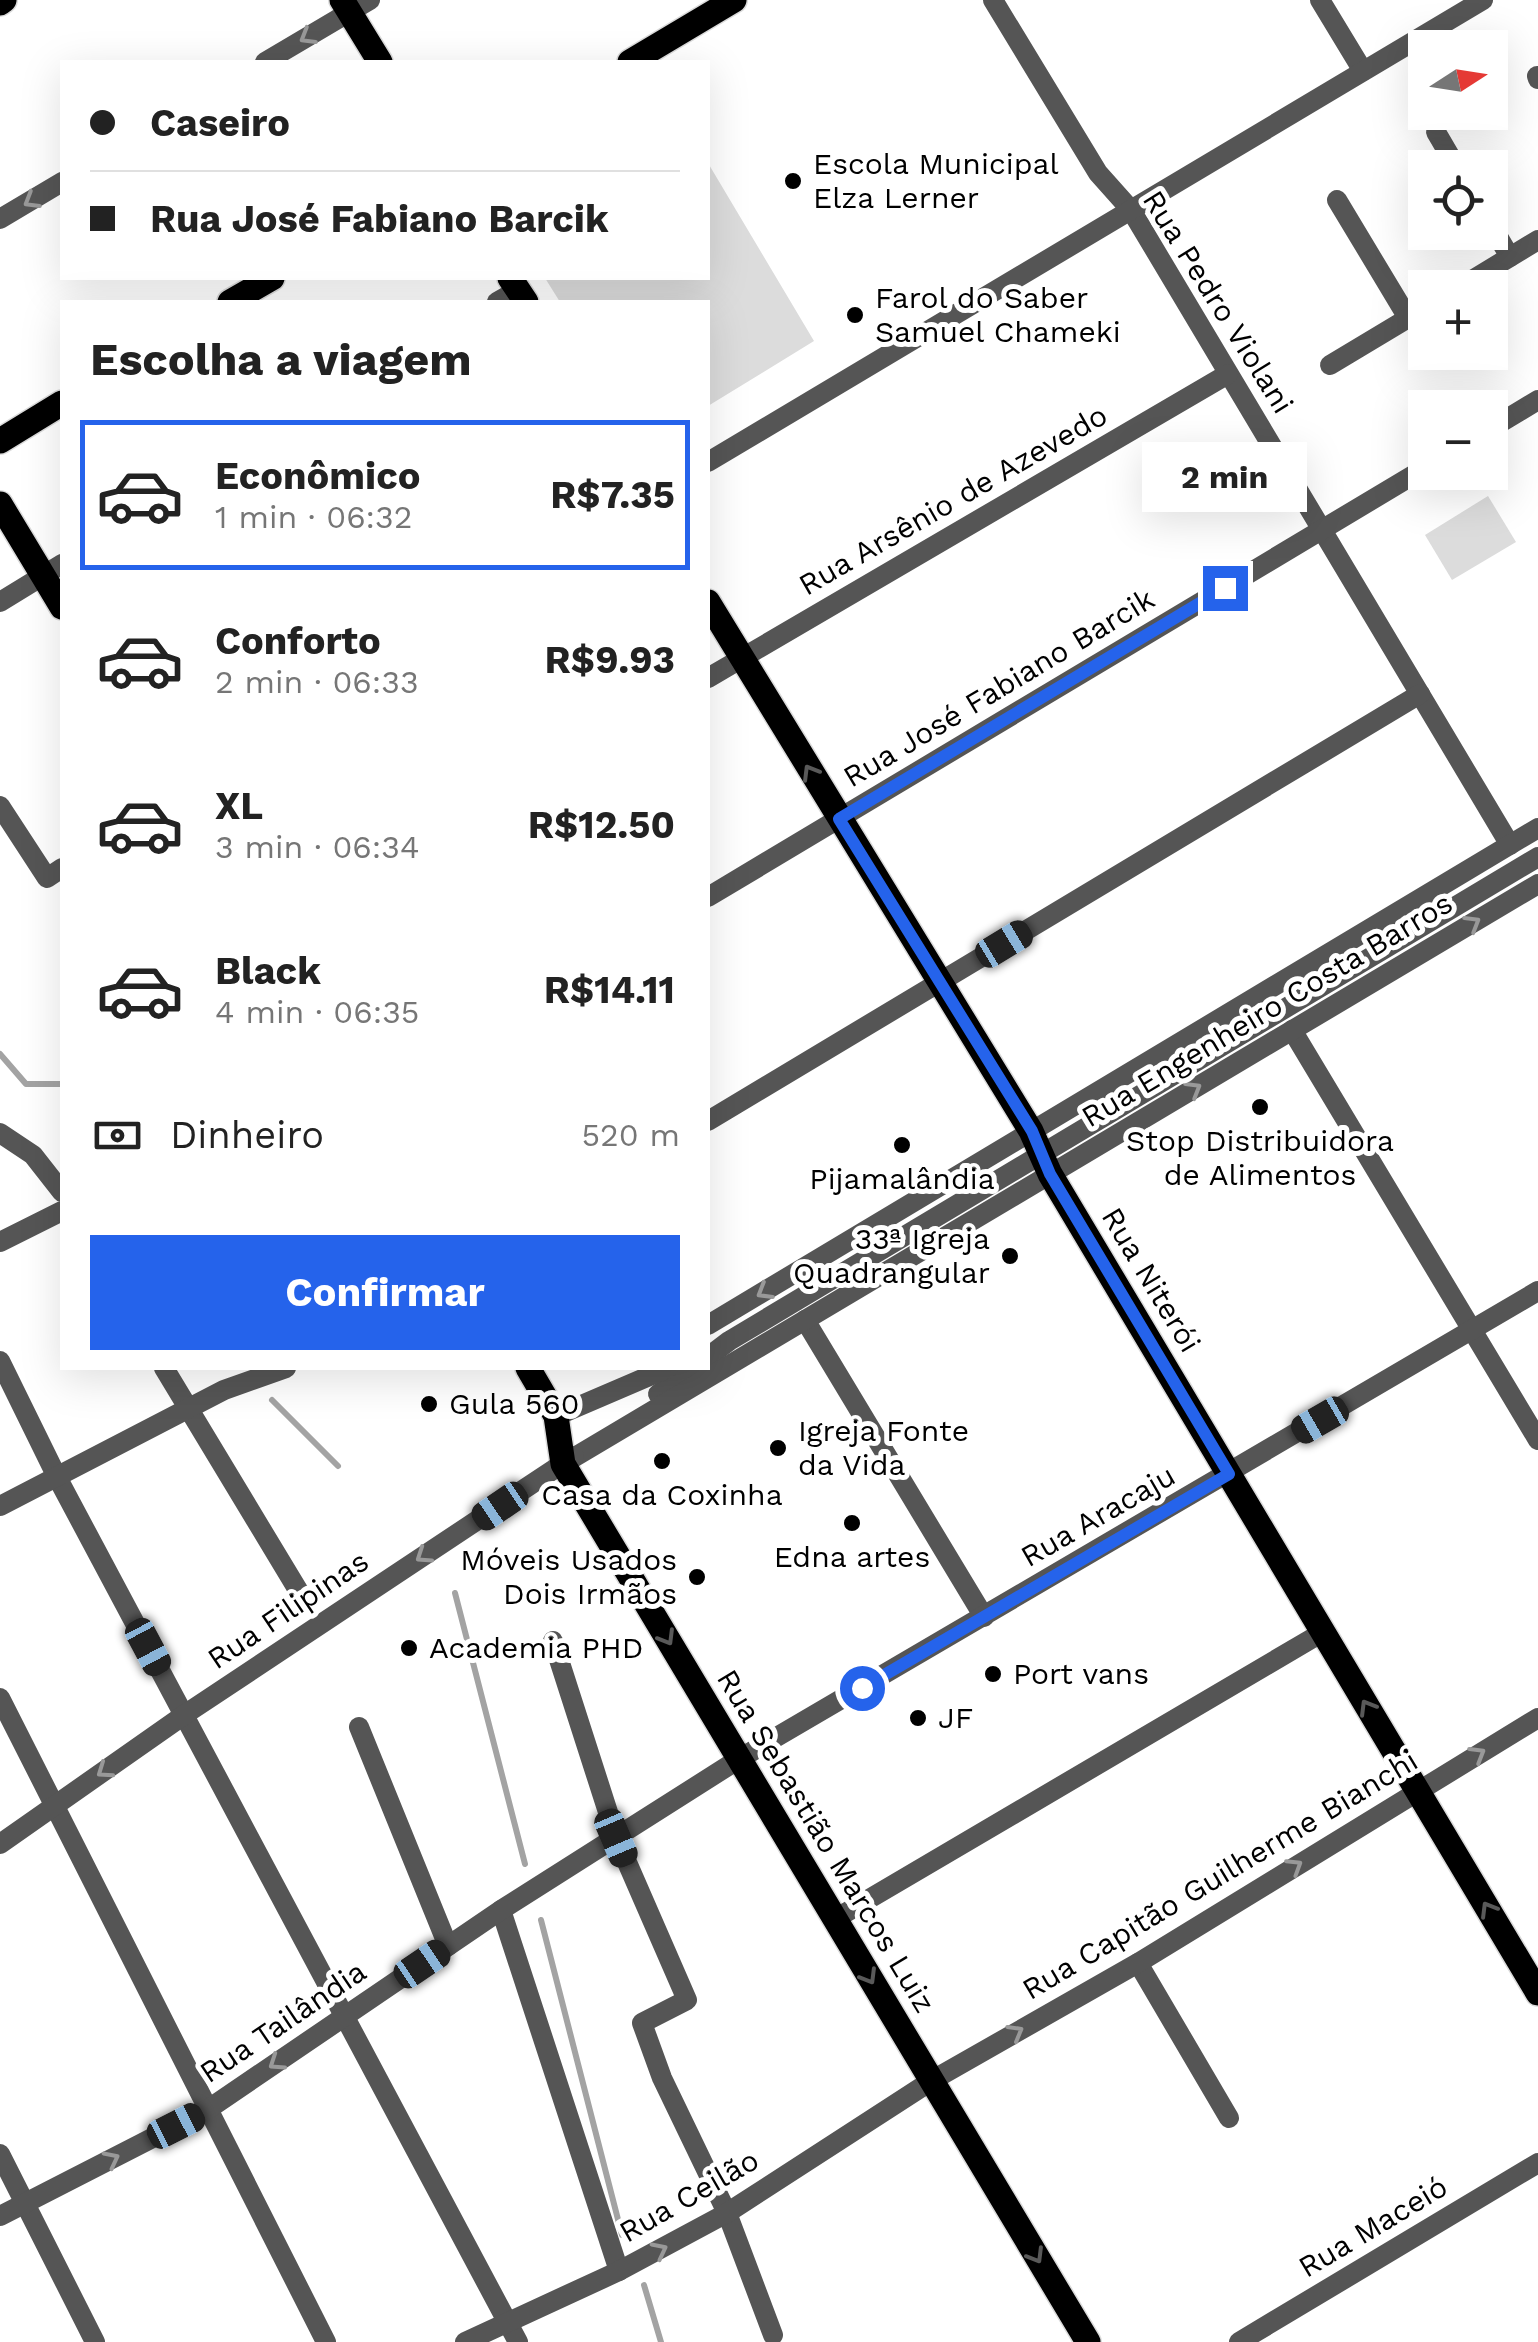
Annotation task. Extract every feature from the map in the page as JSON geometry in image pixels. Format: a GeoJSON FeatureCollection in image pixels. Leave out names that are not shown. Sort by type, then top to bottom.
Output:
{"type":"FeatureCollection","features":[{"type":"Feature","properties":{"kind":"main road"},"geometry":{"type":"LineString","coordinates":[[633,60],[734,0]]}},
{"type":"Feature","properties":{"kind":"main road"},"geometry":{"type":"LineString","coordinates":[[354,4],[379,60]]}},
{"type":"Feature","properties":{"kind":"main road"},"geometry":{"type":"LineString","coordinates":[[234,300],[268,280]]}},
{"type":"Feature","properties":{"kind":"main road"},"geometry":{"type":"LineString","coordinates":[[0,440],[60,404]]}},
{"type":"Feature","properties":{"kind":"main road"},"geometry":{"type":"LineString","coordinates":[[0,504],[53,570],[60,599]]}},
{"type":"Feature","properties":{"kind":"main road","name":"Rua Niterói"},"geometry":{"type":"LineString","coordinates":[[710,605],[940,982],[1538,1992]]}},
{"type":"Feature","properties":{"kind":"main road","name":"Rua Sebastião Marcos Luiz"},"geometry":{"type":"LineString","coordinates":[[529,1370],[556,1416],[563,1464],[1088,2342]]}},
{"type":"Feature","properties":{"kind":"street","name":"Rua Pedro Violani"},"geometry":{"type":"LineString","coordinates":[[993,0],[1098,174],[1130,210],[1510,845]]}},
{"type":"Feature","properties":{"kind":"street"},"geometry":{"type":"LineString","coordinates":[[1320,0],[1363,72]]}},
{"type":"Feature","properties":{"kind":"street"},"geometry":{"type":"LineString","coordinates":[[710,461],[1483,0]]}},
{"type":"Feature","properties":{"kind":"street"},"geometry":{"type":"LineString","coordinates":[[268,60],[354,4]]}},
{"type":"Feature","properties":{"kind":"street"},"geometry":{"type":"LineString","coordinates":[[1436,132],[1446,150]]}},
{"type":"Feature","properties":{"kind":"street"},"geometry":{"type":"LineString","coordinates":[[0,219],[60,183]]}},
{"type":"Feature","properties":{"kind":"street"},"geometry":{"type":"LineString","coordinates":[[1338,200],[1408,300]]}},
{"type":"Feature","properties":{"kind":"street"},"geometry":{"type":"LineString","coordinates":[[1489,270],[1538,240]]}},
{"type":"Feature","properties":{"kind":"street"},"geometry":{"type":"LineString","coordinates":[[1506,250],[1510,257]]}},
{"type":"Feature","properties":{"kind":"street"},"geometry":{"type":"LineString","coordinates":[[1330,365],[1408,318]]}},
{"type":"Feature","properties":{"kind":"street","name":"Rua Arsênio de Azevedo"},"geometry":{"type":"LineString","coordinates":[[710,677],[1228,374]]}},
{"type":"Feature","properties":{"kind":"street"},"geometry":{"type":"LineString","coordinates":[[1508,418],[1538,400]]}},
{"type":"Feature","properties":{"kind":"street","name":"Rua José Fabiano Barcik"},"geometry":{"type":"LineString","coordinates":[[710,896],[1408,478]]}},
{"type":"Feature","properties":{"kind":"street"},"geometry":{"type":"LineString","coordinates":[[0,602],[53,570]]}},
{"type":"Feature","properties":{"kind":"street"},"geometry":{"type":"LineString","coordinates":[[710,1120],[1420,694]]}},
{"type":"Feature","properties":{"kind":"street"},"geometry":{"type":"LineString","coordinates":[[0,806],[55,873]]}},
{"type":"Feature","properties":{"kind":"street","name":"Rua Engenheiro Costa Barros"},"geometry":{"type":"LineString","coordinates":[[563,1464],[806,1320],[1041,1153],[1538,828]]}},
{"type":"Feature","properties":{"kind":"street"},"geometry":{"type":"LineString","coordinates":[[710,1353],[1538,857]]}},
{"type":"Feature","properties":{"kind":"street","name":"Rua Engenheiro Costa Barros"},"geometry":{"type":"LineString","coordinates":[[710,1324],[1041,1153],[1292,1030],[1535,892]]}},
{"type":"Feature","properties":{"kind":"street"},"geometry":{"type":"LineString","coordinates":[[1292,1030],[1538,1440]]}},
{"type":"Feature","properties":{"kind":"street"},"geometry":{"type":"LineString","coordinates":[[0,1133],[33,1156],[60,1190]]}},
{"type":"Feature","properties":{"kind":"street"},"geometry":{"type":"LineString","coordinates":[[0,1242],[60,1211]]}},
{"type":"Feature","properties":{"kind":"street","name":"Rua Aracaju"},"geometry":{"type":"LineString","coordinates":[[740,1760],[1538,1292]]}},
{"type":"Feature","properties":{"kind":"street"},"geometry":{"type":"LineString","coordinates":[[806,1320],[984,1617]]}},
{"type":"Feature","properties":{"kind":"street"},"geometry":{"type":"LineString","coordinates":[[0,1361],[57,1477],[518,2342]]}},
{"type":"Feature","properties":{"kind":"street"},"geometry":{"type":"LineString","coordinates":[[165,1370],[307,1605]]}},
{"type":"Feature","properties":{"kind":"street"},"geometry":{"type":"LineString","coordinates":[[0,1506],[188,1409],[280,1370]]}},
{"type":"Feature","properties":{"kind":"street"},"geometry":{"type":"LineString","coordinates":[[556,1416],[634,1370]]}},
{"type":"Feature","properties":{"kind":"street"},"geometry":{"type":"LineString","coordinates":[[556,1416],[663,1370]]}},
{"type":"Feature","properties":{"kind":"street"},"geometry":{"type":"LineString","coordinates":[[563,1464],[691,1370]]}},
{"type":"Feature","properties":{"kind":"street","name":"Rua Filipinas"},"geometry":{"type":"LineString","coordinates":[[0,1844],[184,1715],[563,1464]]}},
{"type":"Feature","properties":{"kind":"street"},"geometry":{"type":"LineString","coordinates":[[835,1919],[1323,1632]]}},
{"type":"Feature","properties":{"kind":"street"},"geometry":{"type":"LineString","coordinates":[[553,1641],[616,1838],[687,2000],[642,2023],[666,2088],[727,2213],[773,2335]]}},
{"type":"Feature","properties":{"kind":"street"},"geometry":{"type":"LineString","coordinates":[[0,1698],[326,2342]]}},
{"type":"Feature","properties":{"kind":"street","name":"Rua Capitão Guilherme Bianchi"},"geometry":{"type":"LineString","coordinates":[[932,2080],[1138,1962],[1538,1718]]}},
{"type":"Feature","properties":{"kind":"street"},"geometry":{"type":"LineString","coordinates":[[360,1726],[448,1946]]}},
{"type":"Feature","properties":{"kind":"street","name":"Rua Tailândia"},"geometry":{"type":"LineString","coordinates":[[0,2216],[207,2110],[502,1910],[740,1760]]}},
{"type":"Feature","properties":{"kind":"street"},"geometry":{"type":"LineString","coordinates":[[502,1910],[618,2271]]}},
{"type":"Feature","properties":{"kind":"street"},"geometry":{"type":"LineString","coordinates":[[1138,1962],[1229,2118]]}},
{"type":"Feature","properties":{"kind":"street","name":"Rua Ceilão"},"geometry":{"type":"LineString","coordinates":[[465,2342],[618,2271],[727,2213],[932,2080]]}},
{"type":"Feature","properties":{"kind":"street"},"geometry":{"type":"LineString","coordinates":[[0,2154],[95,2342]]}},
{"type":"Feature","properties":{"kind":"street","name":"Rua Maceió"},"geometry":{"type":"LineString","coordinates":[[1239,2342],[1538,2162]]}},
{"type":"Feature","properties":{"kind":"shaded area"},"geometry":{"type":"Polygon","coordinates":[[[710,166],[814,341],[710,405],[710,300],[559,300],[546,280],[710,280],[710,166]]]}},
{"type":"Feature","properties":{"kind":"shaded area"},"geometry":{"type":"Polygon","coordinates":[[[1488,496],[1516,542],[1452,580],[1425,535],[1488,496]]]}},
{"type":"Feature","properties":{"kind":"waterway"},"geometry":{"type":"LineString","coordinates":[[0,1054],[26,1084],[60,1084]]}},
{"type":"Feature","properties":{"kind":"waterway"},"geometry":{"type":"LineString","coordinates":[[272,1400],[338,1466]]}},
{"type":"Feature","properties":{"kind":"waterway"},"geometry":{"type":"LineString","coordinates":[[455,1593],[525,1864]]}},
{"type":"Feature","properties":{"kind":"waterway"},"geometry":{"type":"LineString","coordinates":[[541,1920],[622,2235]]}},
{"type":"Feature","properties":{"kind":"waterway"},"geometry":{"type":"LineString","coordinates":[[644,2285],[661,2342]]}},
{"type":"Feature","properties":{"kind":"place","name":"Escola Municipal Elza Lerner"},"geometry":{"type":"Point","coordinates":[793,181]}},
{"type":"Feature","properties":{"kind":"place","name":"Farol do Saber Samuel Chameki"},"geometry":{"type":"Point","coordinates":[855,315]}},
{"type":"Feature","properties":{"kind":"place","name":"Stop Distribuidora de Alimentos"},"geometry":{"type":"Point","coordinates":[1260,1107]}},
{"type":"Feature","properties":{"kind":"place","name":"Pijamalândia"},"geometry":{"type":"Point","coordinates":[902,1145]}},
{"type":"Feature","properties":{"kind":"place","name":"33ª Igreja Quadrangular"},"geometry":{"type":"Point","coordinates":[1010,1256]}},
{"type":"Feature","properties":{"kind":"place","name":"Gula 560"},"geometry":{"type":"Point","coordinates":[429,1404]}},
{"type":"Feature","properties":{"kind":"place","name":"Igreja Fonte da Vida"},"geometry":{"type":"Point","coordinates":[778,1448]}},
{"type":"Feature","properties":{"kind":"place","name":"Casa da Coxinha"},"geometry":{"type":"Point","coordinates":[662,1461]}},
{"type":"Feature","properties":{"kind":"place","name":"Edna artes"},"geometry":{"type":"Point","coordinates":[852,1523]}},
{"type":"Feature","properties":{"kind":"place","name":"Móveis Usados Dois Irmãos"},"geometry":{"type":"Point","coordinates":[697,1577]}},
{"type":"Feature","properties":{"kind":"place","name":"Academia PHD"},"geometry":{"type":"Point","coordinates":[409,1648]}},
{"type":"Feature","properties":{"kind":"place","name":"Port vans"},"geometry":{"type":"Point","coordinates":[993,1674]}},
{"type":"Feature","properties":{"kind":"place","name":"JF"},"geometry":{"type":"Point","coordinates":[918,1718]}},
{"type":"Feature","properties":{"kind":"route"},"geometry":{"type":"LineString","coordinates":[[862,1688],[1229,1474],[1050,1174],[1032,1131],[839,819],[1225,588]]}}]}
